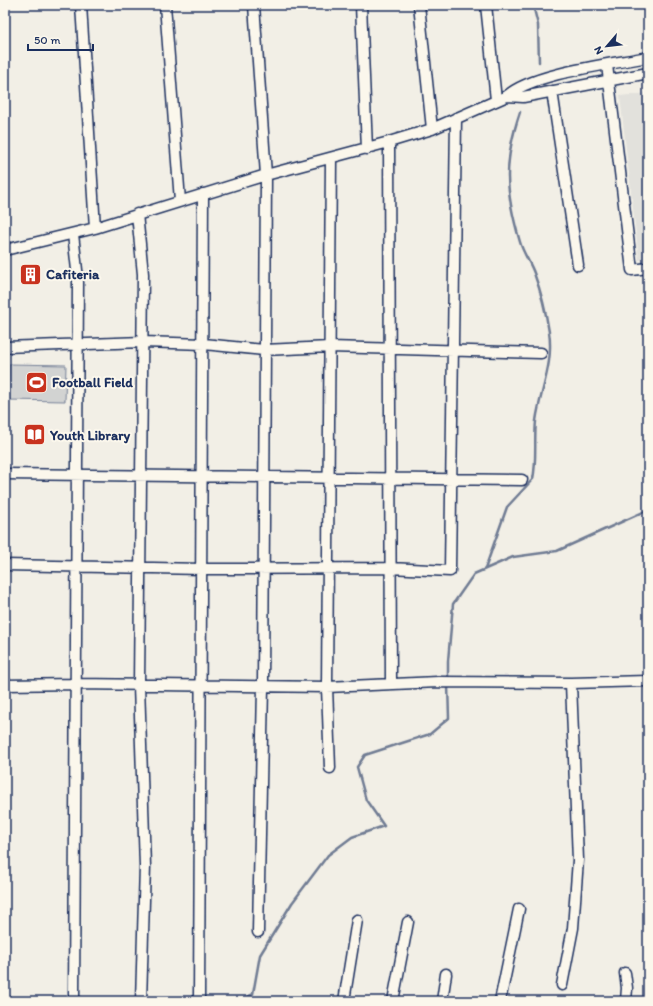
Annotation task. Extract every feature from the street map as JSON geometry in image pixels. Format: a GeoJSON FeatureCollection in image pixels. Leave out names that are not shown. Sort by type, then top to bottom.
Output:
{"type":"FeatureCollection","features":[{"type":"Feature","properties":{"kind":"street"},"geometry":{"type":"LineString","coordinates":[[82,5],[95,228]]}},
{"type":"Feature","properties":{"kind":"street"},"geometry":{"type":"LineString","coordinates":[[165,5],[180,201]]}},
{"type":"Feature","properties":{"kind":"street"},"geometry":{"type":"LineString","coordinates":[[254,5],[266,175],[263,687],[258,932]]}},
{"type":"Feature","properties":{"kind":"street"},"geometry":{"type":"LineString","coordinates":[[361,5],[367,148]]}},
{"type":"Feature","properties":{"kind":"street"},"geometry":{"type":"LineString","coordinates":[[419,5],[432,129]]}},
{"type":"Feature","properties":{"kind":"street"},"geometry":{"type":"LineString","coordinates":[[486,5],[496,100]]}},
{"type":"Feature","properties":{"kind":"street"},"geometry":{"type":"LineString","coordinates":[[5,250],[95,228],[266,175],[432,129],[507,96],[515,89],[533,81],[648,57]]}},
{"type":"Feature","properties":{"kind":"street"},"geometry":{"type":"LineString","coordinates":[[607,65],[632,270],[648,268]]}},
{"type":"Feature","properties":{"kind":"street"},"geometry":{"type":"LineString","coordinates":[[507,96],[523,98],[648,73]]}},
{"type":"Feature","properties":{"kind":"street"},"geometry":{"type":"LineString","coordinates":[[552,92],[578,265]]}},
{"type":"Feature","properties":{"kind":"street"},"geometry":{"type":"LineString","coordinates":[[5,565],[202,569],[328,567],[450,571],[456,118]]}},
{"type":"Feature","properties":{"kind":"street"},"geometry":{"type":"LineString","coordinates":[[389,142],[390,683]]}},
{"type":"Feature","properties":{"kind":"street"},"geometry":{"type":"LineString","coordinates":[[330,768],[327,687],[331,158]]}},
{"type":"Feature","properties":{"kind":"street"},"geometry":{"type":"LineString","coordinates":[[199,1001],[204,344],[203,194]]}},
{"type":"Feature","properties":{"kind":"street"},"geometry":{"type":"LineString","coordinates":[[137,214],[143,274],[139,685],[145,866],[141,1001]]}},
{"type":"Feature","properties":{"kind":"street"},"geometry":{"type":"LineString","coordinates":[[73,234],[78,279],[74,1001]]}},
{"type":"Feature","properties":{"kind":"street"},"geometry":{"type":"LineString","coordinates":[[5,347],[78,346],[143,342],[204,344],[264,350],[330,347],[390,350],[541,353]]}},
{"type":"Feature","properties":{"kind":"street"},"geometry":{"type":"LineString","coordinates":[[5,474],[522,480]]}},
{"type":"Feature","properties":{"kind":"street"},"geometry":{"type":"LineString","coordinates":[[5,686],[76,684],[327,687],[390,683],[442,682],[571,683],[648,681]]}},
{"type":"Feature","properties":{"kind":"street"},"geometry":{"type":"LineString","coordinates":[[562,985],[573,928],[578,860],[571,683]]}},
{"type":"Feature","properties":{"kind":"street"},"geometry":{"type":"LineString","coordinates":[[500,1001],[519,909]]}},
{"type":"Feature","properties":{"kind":"street"},"geometry":{"type":"LineString","coordinates":[[344,1001],[357,920]]}},
{"type":"Feature","properties":{"kind":"street"},"geometry":{"type":"LineString","coordinates":[[393,1001],[408,922]]}},
{"type":"Feature","properties":{"kind":"street"},"geometry":{"type":"LineString","coordinates":[[625,973],[627,988],[626,1001]]}},
{"type":"Feature","properties":{"kind":"street"},"geometry":{"type":"LineString","coordinates":[[442,1001],[446,974]]}},
{"type":"Feature","properties":{"kind":"shaded area"},"geometry":{"type":"Polygon","coordinates":[[[648,93],[648,259],[639,260],[620,96],[648,93]]]}},
{"type":"Feature","properties":{"kind":"shaded area","name":"Football Field"},"geometry":{"type":"Polygon","coordinates":[[[9,364],[66,365],[65,401],[8,400],[9,364]]]}},
{"type":"Feature","properties":{"kind":"waterway"},"geometry":{"type":"LineString","coordinates":[[533,5],[538,25],[539,62]]}},
{"type":"Feature","properties":{"kind":"waterway"},"geometry":{"type":"LineString","coordinates":[[485,569],[507,507],[533,479],[535,465],[536,421],[550,355],[549,332],[543,302],[531,265],[520,242],[511,207],[509,192],[508,177],[511,147],[520,112]]}},
{"type":"Feature","properties":{"kind":"waterway"},"geometry":{"type":"LineString","coordinates":[[448,680],[448,661],[453,604],[474,574],[513,557],[557,551],[648,510]]}},
{"type":"Feature","properties":{"kind":"waterway"},"geometry":{"type":"LineString","coordinates":[[239,1001],[253,994],[260,955],[292,903],[328,855],[352,837],[384,826],[366,800],[357,767],[365,755],[430,734],[449,718],[448,685]]}},
{"type":"Feature","properties":{"kind":"place","name":"Cafiteria"},"geometry":{"type":"Point","coordinates":[30,274]}},
{"type":"Feature","properties":{"kind":"place","name":"Football Field"},"geometry":{"type":"Point","coordinates":[37,382]}},
{"type":"Feature","properties":{"kind":"place","name":"Youth Library"},"geometry":{"type":"Point","coordinates":[34,435]}}]}
